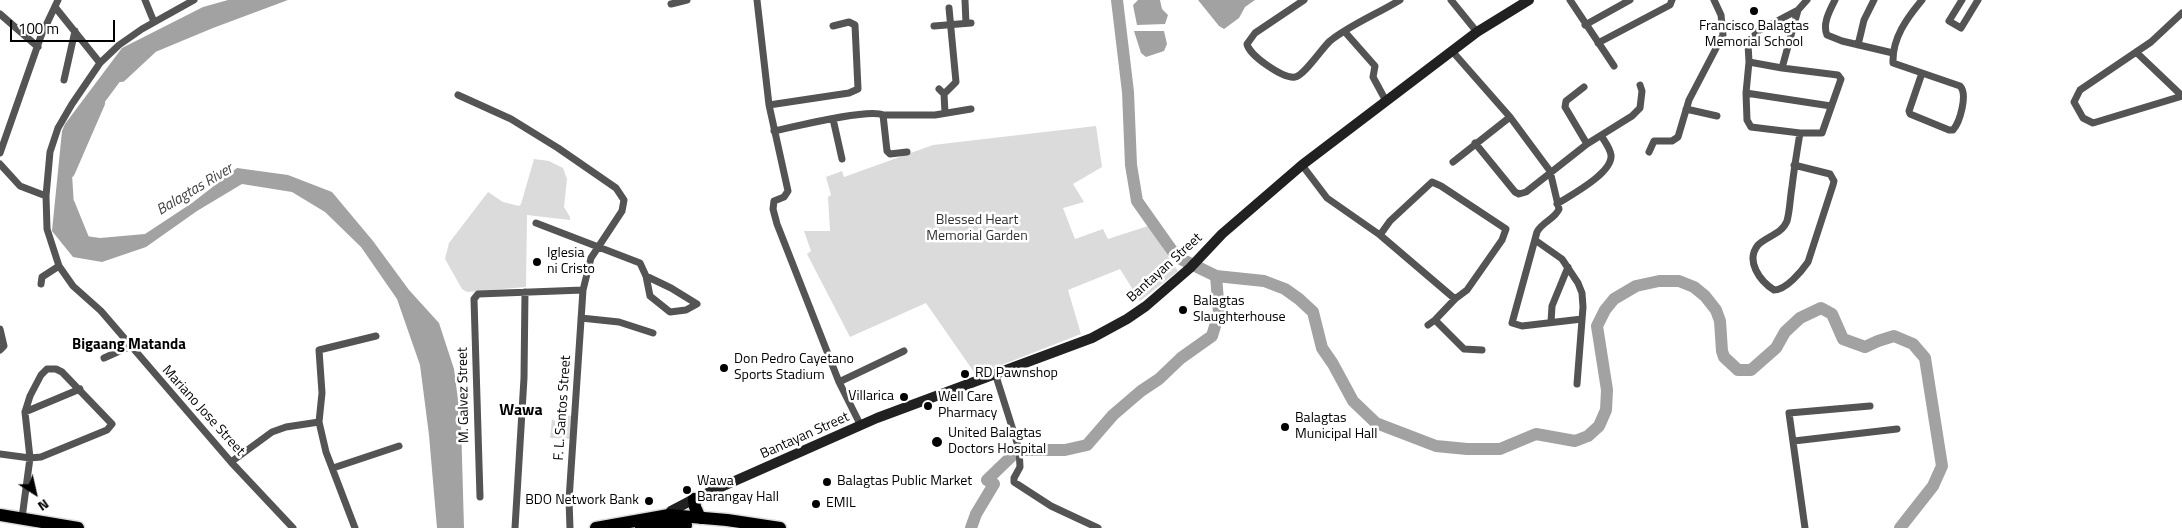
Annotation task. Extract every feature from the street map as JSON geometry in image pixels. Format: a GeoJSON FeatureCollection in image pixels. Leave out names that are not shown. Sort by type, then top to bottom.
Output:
{"type":"FeatureCollection","features":[{"type":"Feature","properties":{"kind":"highway"},"geometry":{"type":"LineString","coordinates":[[694,499],[700,518]]}},
{"type":"Feature","properties":{"kind":"highway"},"geometry":{"type":"LineString","coordinates":[[0,515],[78,528]]}},
{"type":"Feature","properties":{"kind":"highway"},"geometry":{"type":"LineString","coordinates":[[597,527],[700,518],[780,528]]}},
{"type":"Feature","properties":{"kind":"highway"},"geometry":{"type":"LineString","coordinates":[[641,528],[669,520],[716,528]]}},
{"type":"Feature","properties":{"kind":"main road","name":"Bantayan Street"},"geometry":{"type":"LineString","coordinates":[[669,520],[671,511],[694,499],[884,415],[1092,338],[1127,319],[1146,306],[1190,268],[1222,234],[1302,165],[1477,32],[1529,0]]}},
{"type":"Feature","properties":{"kind":"street"},"geometry":{"type":"LineString","coordinates":[[145,0],[154,22]]}},
{"type":"Feature","properties":{"kind":"street","name":"Mariano Jose Street"},"geometry":{"type":"LineString","coordinates":[[194,0],[154,22],[119,45],[100,63],[58,128],[50,152],[46,196],[47,229],[59,266],[73,286],[101,312],[231,462],[293,528]]}},
{"type":"Feature","properties":{"kind":"street"},"geometry":{"type":"LineString","coordinates":[[671,4],[687,0]]}},
{"type":"Feature","properties":{"kind":"street"},"geometry":{"type":"LineString","coordinates":[[756,0],[769,105],[788,191],[784,197],[774,200],[773,209],[777,224],[839,382],[861,426]]}},
{"type":"Feature","properties":{"kind":"street"},"geometry":{"type":"LineString","coordinates":[[934,26],[969,23],[964,0]]}},
{"type":"Feature","properties":{"kind":"street"},"geometry":{"type":"LineString","coordinates":[[1304,0],[1256,33],[1246,44],[1248,50],[1266,65],[1295,78],[1300,76],[1330,41],[1400,0]]}},
{"type":"Feature","properties":{"kind":"street"},"geometry":{"type":"LineString","coordinates":[[1451,0],[1477,32]]}},
{"type":"Feature","properties":{"kind":"street"},"geometry":{"type":"LineString","coordinates":[[1570,0],[1614,66]]}},
{"type":"Feature","properties":{"kind":"street"},"geometry":{"type":"LineString","coordinates":[[1585,24],[1630,0]]}},
{"type":"Feature","properties":{"kind":"street"},"geometry":{"type":"LineString","coordinates":[[1598,43],[1670,4],[1672,0]]}},
{"type":"Feature","properties":{"kind":"street"},"geometry":{"type":"LineString","coordinates":[[1649,152],[1654,141],[1675,140],[1682,125],[1686,109],[1723,35],[1721,15],[1714,0]]}},
{"type":"Feature","properties":{"kind":"street"},"geometry":{"type":"LineString","coordinates":[[1782,68],[1798,10],[1806,0]]}},
{"type":"Feature","properties":{"kind":"street"},"geometry":{"type":"LineString","coordinates":[[1834,0],[1824,30],[1826,35],[1893,53]]}},
{"type":"Feature","properties":{"kind":"street"},"geometry":{"type":"LineString","coordinates":[[1922,0],[1900,29],[1893,53],[1893,63],[1960,86],[1964,90],[1958,122],[1953,130],[1910,114],[1909,111],[1922,73]]}},
{"type":"Feature","properties":{"kind":"street"},"geometry":{"type":"LineString","coordinates":[[1962,0],[1949,21],[1961,28],[1978,0]]}},
{"type":"Feature","properties":{"kind":"street"},"geometry":{"type":"LineString","coordinates":[[1858,44],[1871,1]]}},
{"type":"Feature","properties":{"kind":"street"},"geometry":{"type":"LineString","coordinates":[[56,4],[100,63]]}},
{"type":"Feature","properties":{"kind":"street"},"geometry":{"type":"LineString","coordinates":[[0,153],[56,4]]}},
{"type":"Feature","properties":{"kind":"street"},"geometry":{"type":"LineString","coordinates":[[945,113],[942,92],[956,82],[949,8]]}},
{"type":"Feature","properties":{"kind":"street"},"geometry":{"type":"LineString","coordinates":[[1749,62],[1838,75],[1840,79],[1822,133],[1800,134],[1752,127],[1747,120],[1748,44],[1758,31],[1798,10]]}},
{"type":"Feature","properties":{"kind":"street"},"geometry":{"type":"LineString","coordinates":[[2136,52],[2182,95],[2094,123],[2083,118],[2074,102],[2080,90],[2136,52],[2151,42],[2182,13]]}},
{"type":"Feature","properties":{"kind":"street"},"geometry":{"type":"LineString","coordinates":[[0,14],[38,48]]}},
{"type":"Feature","properties":{"kind":"street"},"geometry":{"type":"LineString","coordinates":[[769,105],[850,93],[858,89],[855,25],[849,22],[833,26]]}},
{"type":"Feature","properties":{"kind":"street"},"geometry":{"type":"LineString","coordinates":[[64,80],[75,31]]}},
{"type":"Feature","properties":{"kind":"street"},"geometry":{"type":"LineString","coordinates":[[1346,32],[1375,66],[1373,77],[1386,101]]}},
{"type":"Feature","properties":{"kind":"street"},"geometry":{"type":"LineString","coordinates":[[1452,51],[1510,116],[1550,171],[1558,204],[1558,212],[1539,228],[1512,323],[1522,326],[1582,319]]}},
{"type":"Feature","properties":{"kind":"street"},"geometry":{"type":"LineString","coordinates":[[1475,142],[1515,192],[1519,194],[1526,192],[1550,171],[1587,144],[1602,137],[1638,111],[1642,91],[1640,85]]}},
{"type":"Feature","properties":{"kind":"street"},"geometry":{"type":"LineString","coordinates":[[1584,87],[1566,101],[1565,107],[1587,144]]}},
{"type":"Feature","properties":{"kind":"street"},"geometry":{"type":"LineString","coordinates":[[1746,93],[1831,106]]}},
{"type":"Feature","properties":{"kind":"street","name":"F. L. Santos Street"},"geometry":{"type":"LineString","coordinates":[[458,95],[520,124],[558,148],[622,194],[625,204],[597,247],[583,290],[569,500],[570,528]]}},
{"type":"Feature","properties":{"kind":"street"},"geometry":{"type":"LineString","coordinates":[[774,131],[833,119],[876,113],[927,115],[971,109]]}},
{"type":"Feature","properties":{"kind":"street"},"geometry":{"type":"LineString","coordinates":[[1686,109],[1717,116]]}},
{"type":"Feature","properties":{"kind":"street"},"geometry":{"type":"LineString","coordinates":[[884,114],[887,151],[894,155],[907,152]]}},
{"type":"Feature","properties":{"kind":"street"},"geometry":{"type":"LineString","coordinates":[[1453,162],[1475,142],[1510,116]]}},
{"type":"Feature","properties":{"kind":"street"},"geometry":{"type":"LineString","coordinates":[[833,119],[842,159]]}},
{"type":"Feature","properties":{"kind":"street"},"geometry":{"type":"LineString","coordinates":[[1794,165],[1830,174],[1834,181],[1808,262],[1785,286],[1774,290],[1757,272],[1753,264],[1754,254],[1758,246],[1778,232],[1786,223],[1794,165],[1800,134]]}},
{"type":"Feature","properties":{"kind":"street"},"geometry":{"type":"LineString","coordinates":[[1558,204],[1603,173],[1609,164],[1611,156],[1602,137]]}},
{"type":"Feature","properties":{"kind":"street"},"geometry":{"type":"LineString","coordinates":[[0,164],[20,186],[46,196]]}},
{"type":"Feature","properties":{"kind":"street"},"geometry":{"type":"LineString","coordinates":[[1302,165],[1327,198],[1380,235],[1455,299]]}},
{"type":"Feature","properties":{"kind":"street"},"geometry":{"type":"LineString","coordinates":[[1380,235],[1390,221],[1432,182],[1506,229],[1502,240],[1467,290],[1428,325]]}},
{"type":"Feature","properties":{"kind":"street"},"geometry":{"type":"LineString","coordinates":[[536,223],[636,260],[642,266],[646,276],[650,296],[670,312],[686,310],[697,304],[671,288],[646,276]]}},
{"type":"Feature","properties":{"kind":"street"},"geometry":{"type":"LineString","coordinates":[[1535,240],[1554,253],[1568,266],[1582,293],[1577,384]]}},
{"type":"Feature","properties":{"kind":"street"},"geometry":{"type":"LineString","coordinates":[[41,284],[42,277],[59,266]]}},
{"type":"Feature","properties":{"kind":"street"},"geometry":{"type":"LineString","coordinates":[[1551,322],[1552,306],[1568,266]]}},
{"type":"Feature","properties":{"kind":"street"},"geometry":{"type":"LineString","coordinates":[[515,528],[524,378],[525,292],[583,290]]}},
{"type":"Feature","properties":{"kind":"street","name":"M. Galvez Street"},"geometry":{"type":"LineString","coordinates":[[480,498],[474,299],[478,294],[525,292]]}},
{"type":"Feature","properties":{"kind":"street"},"geometry":{"type":"LineString","coordinates":[[581,318],[619,322],[652,334]]}},
{"type":"Feature","properties":{"kind":"street"},"geometry":{"type":"LineString","coordinates":[[1435,320],[1464,349],[1482,350]]}},
{"type":"Feature","properties":{"kind":"street"},"geometry":{"type":"LineString","coordinates":[[0,329],[4,346],[0,350]]}},
{"type":"Feature","properties":{"kind":"street"},"geometry":{"type":"LineString","coordinates":[[355,528],[326,452],[319,422],[322,393],[319,350],[376,336]]}},
{"type":"Feature","properties":{"kind":"street"},"geometry":{"type":"LineString","coordinates":[[104,358],[131,346]]}},
{"type":"Feature","properties":{"kind":"street"},"geometry":{"type":"LineString","coordinates":[[839,382],[904,351]]}},
{"type":"Feature","properties":{"kind":"street"},"geometry":{"type":"LineString","coordinates":[[0,454],[30,458],[41,456],[107,430],[112,426],[109,420],[80,389],[56,369],[47,369],[37,382],[25,412],[30,458],[22,518]]}},
{"type":"Feature","properties":{"kind":"street"},"geometry":{"type":"LineString","coordinates":[[995,373],[1019,449],[1020,466],[1014,478],[1018,486],[1051,506],[1098,528]]}},
{"type":"Feature","properties":{"kind":"street"},"geometry":{"type":"LineString","coordinates":[[25,412],[80,389]]}},
{"type":"Feature","properties":{"kind":"street"},"geometry":{"type":"LineString","coordinates":[[1805,528],[1789,413],[1870,406]]}},
{"type":"Feature","properties":{"kind":"street"},"geometry":{"type":"LineString","coordinates":[[231,462],[272,432],[286,427],[319,422]]}},
{"type":"Feature","properties":{"kind":"street"},"geometry":{"type":"LineString","coordinates":[[1794,441],[1897,429]]}},
{"type":"Feature","properties":{"kind":"street"},"geometry":{"type":"LineString","coordinates":[[333,468],[399,446]]}},
{"type":"Feature","properties":{"kind":"green space","name":"Blessed Heart Memorial Garden"},"geometry":{"type":"Polygon","coordinates":[[[1096,126],[1102,167],[1073,184],[1084,202],[1063,208],[1075,239],[1103,229],[1108,239],[1148,226],[1178,271],[1140,301],[1120,269],[1068,290],[1081,334],[976,375],[926,303],[850,337],[807,254],[811,251],[804,231],[830,231],[828,197],[831,195],[826,177],[842,171],[844,177],[933,145],[1096,126]]]}},
{"type":"Feature","properties":{"kind":"green space"},"geometry":{"type":"Polygon","coordinates":[[[534,159],[549,161],[563,168],[567,179],[564,207],[570,220],[527,215],[526,287],[467,292],[462,289],[445,259],[449,243],[488,192],[503,202],[519,206],[534,159]]]}},
{"type":"Feature","properties":{"kind":"green space"},"geometry":{"type":"Polygon","coordinates":[[[566,415],[572,416],[571,439],[550,438],[552,419],[555,421],[555,429],[561,430],[562,421],[565,421],[566,415]]]}},
{"type":"Feature","properties":{"kind":"shaded area"},"geometry":{"type":"Polygon","coordinates":[[[228,0],[288,0],[136,60],[81,134],[72,174],[75,222],[86,236],[100,238],[145,234],[192,203],[237,168],[288,175],[332,192],[373,241],[409,290],[439,323],[454,369],[461,423],[464,528],[437,528],[429,435],[420,365],[397,299],[361,247],[325,212],[292,192],[242,184],[197,211],[146,247],[102,262],[73,257],[52,231],[62,131],[65,124],[122,48],[203,7],[228,0]]]}},
{"type":"Feature","properties":{"kind":"shaded area"},"geometry":{"type":"Polygon","coordinates":[[[1138,0],[1160,0],[1162,9],[1168,15],[1165,24],[1137,25],[1133,5],[1138,0]]]}},
{"type":"Feature","properties":{"kind":"shaded area"},"geometry":{"type":"Polygon","coordinates":[[[1198,0],[1255,0],[1245,7],[1239,18],[1224,29],[1219,26],[1198,0]]]}},
{"type":"Feature","properties":{"kind":"shaded area"},"geometry":{"type":"Polygon","coordinates":[[[1134,31],[1164,31],[1167,44],[1164,51],[1146,57],[1141,53],[1134,31]]]}},
{"type":"Feature","properties":{"kind":"waterway"},"geometry":{"type":"LineString","coordinates":[[1117,0],[1128,92],[1131,165],[1137,201],[1173,252],[1181,259],[1216,276],[1264,281],[1285,289],[1313,312],[1322,348],[1353,401],[1376,423],[1436,446],[1467,449],[1500,449],[1536,434],[1575,441],[1588,436],[1599,426],[1606,410],[1607,390],[1597,326],[1605,310],[1614,299],[1636,286],[1659,281],[1679,281],[1694,287],[1705,296],[1716,310],[1720,321],[1724,357],[1738,370],[1751,370],[1776,348],[1785,332],[1800,318],[1821,308],[1832,314],[1843,339],[1865,347],[1894,336],[1913,344],[1925,358],[1942,466],[1933,486],[1900,528]]}},
{"type":"Feature","properties":{"kind":"waterway","name":"Balagtas River"},"geometry":{"type":"LineString","coordinates":[[121,76],[150,49]]}},
{"type":"Feature","properties":{"kind":"waterway","name":"Balagtas River"},"geometry":{"type":"LineString","coordinates":[[69,172],[99,103]]}},
{"type":"Feature","properties":{"kind":"waterway","name":"Balagtas River"},"geometry":{"type":"LineString","coordinates":[[69,204],[84,241]]}},
{"type":"Feature","properties":{"kind":"waterway"},"geometry":{"type":"LineString","coordinates":[[971,528],[976,514],[994,484],[987,480],[1018,450],[1065,450],[1087,445],[1113,415],[1141,391],[1159,379],[1181,358],[1212,336],[1219,313],[1216,276]]}},
{"type":"Feature","properties":{"kind":"place","name":"Francisco Balagtas Memorial School"},"geometry":{"type":"Point","coordinates":[1754,11]}},
{"type":"Feature","properties":{"kind":"place","name":"Iglesia ni Cristo"},"geometry":{"type":"Point","coordinates":[537,262]}},
{"type":"Feature","properties":{"kind":"place","name":"Balagtas Slaughterhouse"},"geometry":{"type":"Point","coordinates":[1183,310]}},
{"type":"Feature","properties":{"kind":"place","name":"Don Pedro Cayetano Sports Stadium"},"geometry":{"type":"Point","coordinates":[724,368]}},
{"type":"Feature","properties":{"kind":"place","name":"RD Pawnshop"},"geometry":{"type":"Point","coordinates":[965,374]}},
{"type":"Feature","properties":{"kind":"place","name":"Villarica"},"geometry":{"type":"Point","coordinates":[904,397]}},
{"type":"Feature","properties":{"kind":"place","name":"Well Care Pharmacy"},"geometry":{"type":"Point","coordinates":[928,406]}},
{"type":"Feature","properties":{"kind":"place","name":"Balagtas Municipal Hall"},"geometry":{"type":"Point","coordinates":[1285,427]}},
{"type":"Feature","properties":{"kind":"place","name":"United Balagtas Doctors Hospital"},"geometry":{"type":"Point","coordinates":[937,442]}},
{"type":"Feature","properties":{"kind":"place","name":"Balagtas Public Market"},"geometry":{"type":"Point","coordinates":[827,482]}},
{"type":"Feature","properties":{"kind":"place","name":"Wawa Barangay Hall"},"geometry":{"type":"Point","coordinates":[687,490]}},
{"type":"Feature","properties":{"kind":"place","name":"BDO Network Bank"},"geometry":{"type":"Point","coordinates":[649,501]}},
{"type":"Feature","properties":{"kind":"place","name":"EMIL"},"geometry":{"type":"Point","coordinates":[816,504]}},
{"type":"Feature","properties":{"kind":"district","name":"Bigaang Matanda"},"geometry":{"type":"Point","coordinates":[129,345]}},
{"type":"Feature","properties":{"kind":"district","name":"Wawa"},"geometry":{"type":"Point","coordinates":[521,411]}}]}
